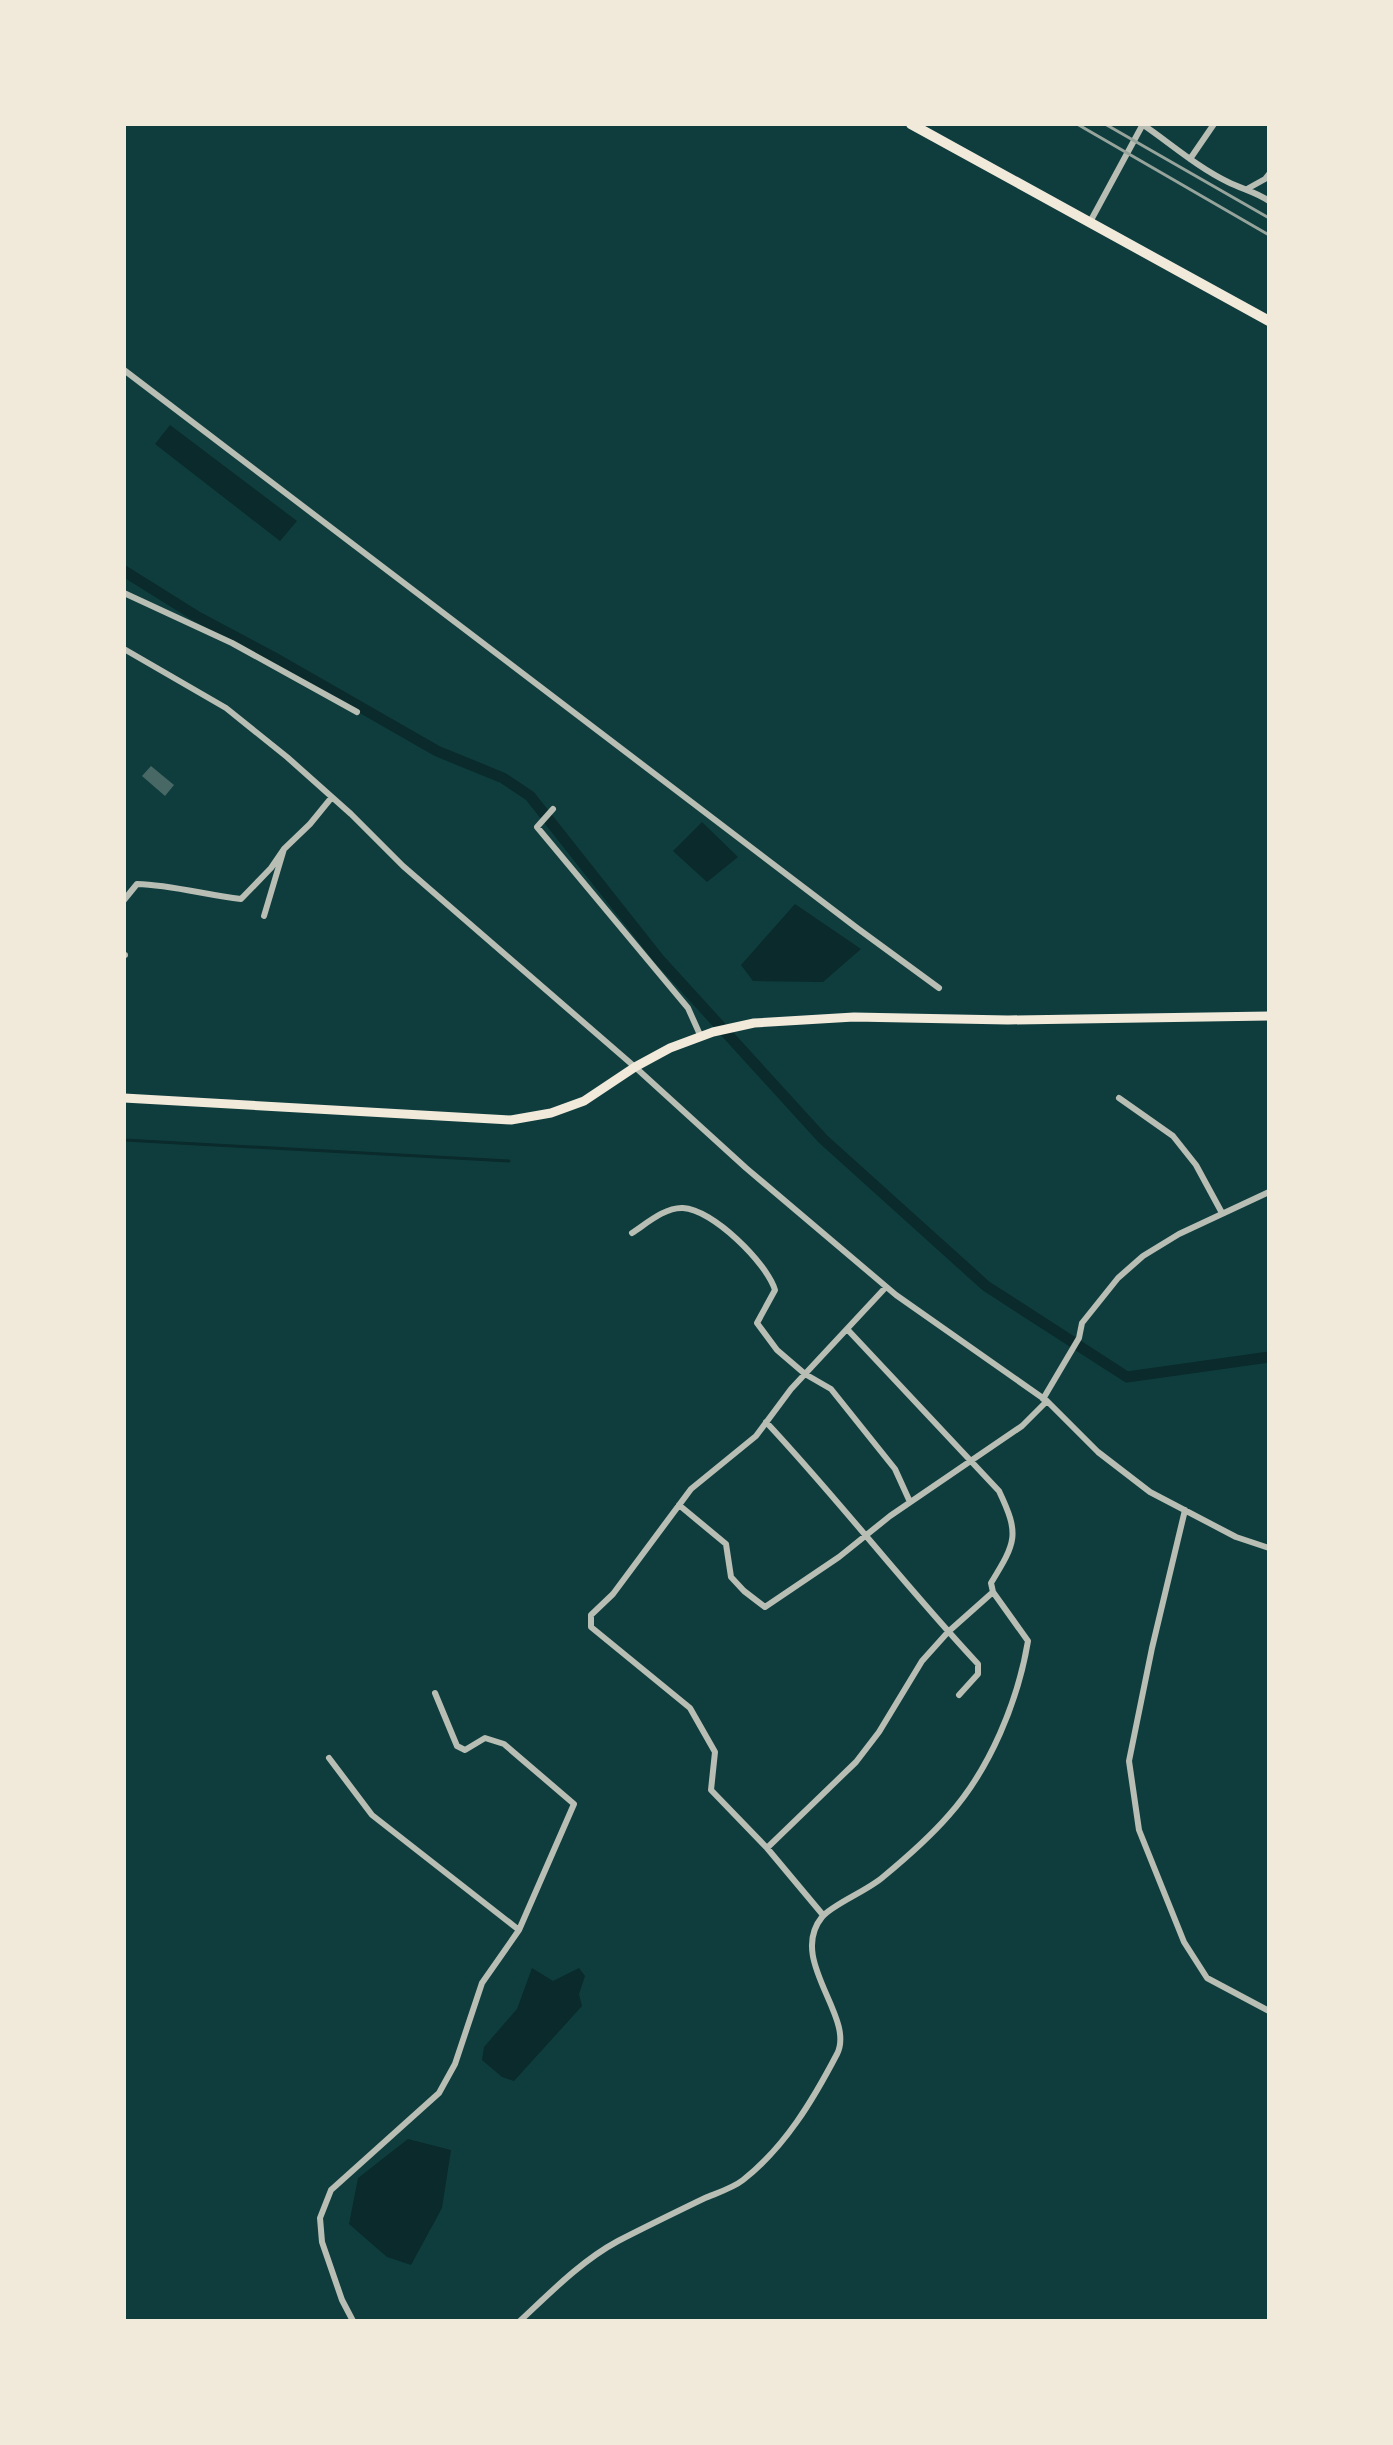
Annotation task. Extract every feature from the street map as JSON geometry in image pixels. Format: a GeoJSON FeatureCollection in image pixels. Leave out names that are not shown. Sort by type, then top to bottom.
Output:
{"type":"FeatureCollection","features":[{"type":"Feature","properties":{"kind":"highway"},"geometry":{"type":"LineString","coordinates":[[911,124],[1269,321]]}},
{"type":"Feature","properties":{"kind":"main road"},"geometry":{"type":"LineString","coordinates":[[124,1098],[511,1120],[551,1113],[584,1101],[670,1048],[713,1032],[754,1023],[854,1017],[1008,1020],[1269,1016]]}},
{"type":"Feature","properties":{"kind":"street"},"geometry":{"type":"LineString","coordinates":[[1090,222],[1143,124],[1228,183],[1269,201]]}},
{"type":"Feature","properties":{"kind":"street"},"geometry":{"type":"LineString","coordinates":[[1190,159],[1214,124]]}},
{"type":"Feature","properties":{"kind":"street"},"geometry":{"type":"LineString","coordinates":[[1247,189],[1269,174]]}},
{"type":"Feature","properties":{"kind":"street"},"geometry":{"type":"LineString","coordinates":[[124,370],[939,988]]}},
{"type":"Feature","properties":{"kind":"street"},"geometry":{"type":"LineString","coordinates":[[124,593],[232,643],[357,712]]}},
{"type":"Feature","properties":{"kind":"street"},"geometry":{"type":"LineString","coordinates":[[124,649],[226,708],[332,797],[403,866],[886,1287],[1045,1400],[1098,1452],[1150,1492],[1236,1537],[1269,1548]]}},
{"type":"Feature","properties":{"kind":"street"},"geometry":{"type":"LineString","coordinates":[[124,900],[137,884],[163,885],[241,899],[332,797]]}},
{"type":"Feature","properties":{"kind":"street"},"geometry":{"type":"LineString","coordinates":[[553,809],[537,827],[688,1008],[701,1037]]}},
{"type":"Feature","properties":{"kind":"street"},"geometry":{"type":"LineString","coordinates":[[264,916],[284,849]]}},
{"type":"Feature","properties":{"kind":"street"},"geometry":{"type":"LineString","coordinates":[[1119,1098],[1173,1136],[1196,1165],[1222,1213]]}},
{"type":"Feature","properties":{"kind":"street"},"geometry":{"type":"LineString","coordinates":[[679,1505],[726,1544],[731,1577],[765,1607],[1022,1426],[1045,1400],[1079,1338],[1082,1323],[1126,1270],[1143,1256],[1179,1234],[1269,1192]]}},
{"type":"Feature","properties":{"kind":"street"},"geometry":{"type":"LineString","coordinates":[[632,1233],[654,1218],[681,1207],[700,1212],[717,1222],[772,1280],[775,1290],[757,1323],[763,1334],[805,1374],[831,1389],[895,1469],[910,1502]]}},
{"type":"Feature","properties":{"kind":"street"},"geometry":{"type":"LineString","coordinates":[[823,1915],[767,1848],[711,1790],[715,1752],[690,1708],[591,1627],[591,1615],[613,1594],[691,1489],[756,1436],[805,1374],[886,1287]]}},
{"type":"Feature","properties":{"kind":"street"},"geometry":{"type":"LineString","coordinates":[[520,2321],[563,2281],[615,2243],[742,2181],[784,2138],[812,2103],[840,2048],[836,2021],[811,1952],[811,1936],[823,1915],[875,1884],[950,1815],[973,1784],[1001,1729],[1024,1666],[1028,1641],[993,1592],[991,1583],[1015,1537],[1008,1509],[999,1491],[847,1329]]}},
{"type":"Feature","properties":{"kind":"street"},"geometry":{"type":"LineString","coordinates":[[766,1422],[813,1472],[978,1664],[978,1674],[959,1695]]}},
{"type":"Feature","properties":{"kind":"street"},"geometry":{"type":"LineString","coordinates":[[1185,1510],[1158,1619],[1129,1761],[1139,1830],[1184,1942],[1207,1978],[1269,2011]]}},
{"type":"Feature","properties":{"kind":"street"},"geometry":{"type":"LineString","coordinates":[[767,1848],[856,1762],[879,1732],[922,1661],[948,1632],[993,1592]]}},
{"type":"Feature","properties":{"kind":"street"},"geometry":{"type":"LineString","coordinates":[[353,2321],[342,2300],[322,2242],[320,2218],[331,2190],[439,2093],[455,2064],[482,1983],[519,1930],[574,1804],[504,1744],[485,1738],[465,1750],[457,1746],[435,1693]]}},
{"type":"Feature","properties":{"kind":"street"},"geometry":{"type":"LineString","coordinates":[[329,1758],[372,1815],[519,1930]]}},
{"type":"Feature","properties":{"kind":"water"},"geometry":{"type":"Polygon","coordinates":[[[170,425],[297,521],[280,541],[155,444],[170,425]]]}},
{"type":"Feature","properties":{"kind":"water"},"geometry":{"type":"Polygon","coordinates":[[[702,822],[738,857],[707,882],[673,851],[702,822]]]}},
{"type":"Feature","properties":{"kind":"water"},"geometry":{"type":"Polygon","coordinates":[[[795,904],[861,949],[823,982],[753,981],[741,965],[795,904]]]}},
{"type":"Feature","properties":{"kind":"water"},"geometry":{"type":"Polygon","coordinates":[[[532,1968],[553,1981],[579,1968],[585,1976],[579,1994],[582,2006],[514,2081],[502,2077],[482,2060],[484,2047],[517,2009],[532,1968]]]}},
{"type":"Feature","properties":{"kind":"water"},"geometry":{"type":"Polygon","coordinates":[[[408,2139],[451,2150],[442,2208],[411,2265],[387,2257],[349,2224],[358,2178],[408,2139]]]}},
{"type":"Feature","properties":{"kind":"building"},"geometry":{"type":"Polygon","coordinates":[[[151,766],[174,785],[165,796],[142,776],[151,766]]]}},
{"type":"Feature","properties":{"kind":"waterway"},"geometry":{"type":"LineString","coordinates":[[124,571],[196,616],[437,751],[503,778],[530,796],[659,959],[823,1139],[986,1286],[1127,1377],[1269,1357]]}},
{"type":"Feature","properties":{"kind":"waterway"},"geometry":{"type":"LineString","coordinates":[[124,1140],[509,1161]]}},
{"type":"Feature","properties":{"kind":"railway"},"geometry":{"type":"LineString","coordinates":[[1077,124],[1269,235]]}},
{"type":"Feature","properties":{"kind":"railway"},"geometry":{"type":"LineString","coordinates":[[1105,124],[1269,218]]}}]}
